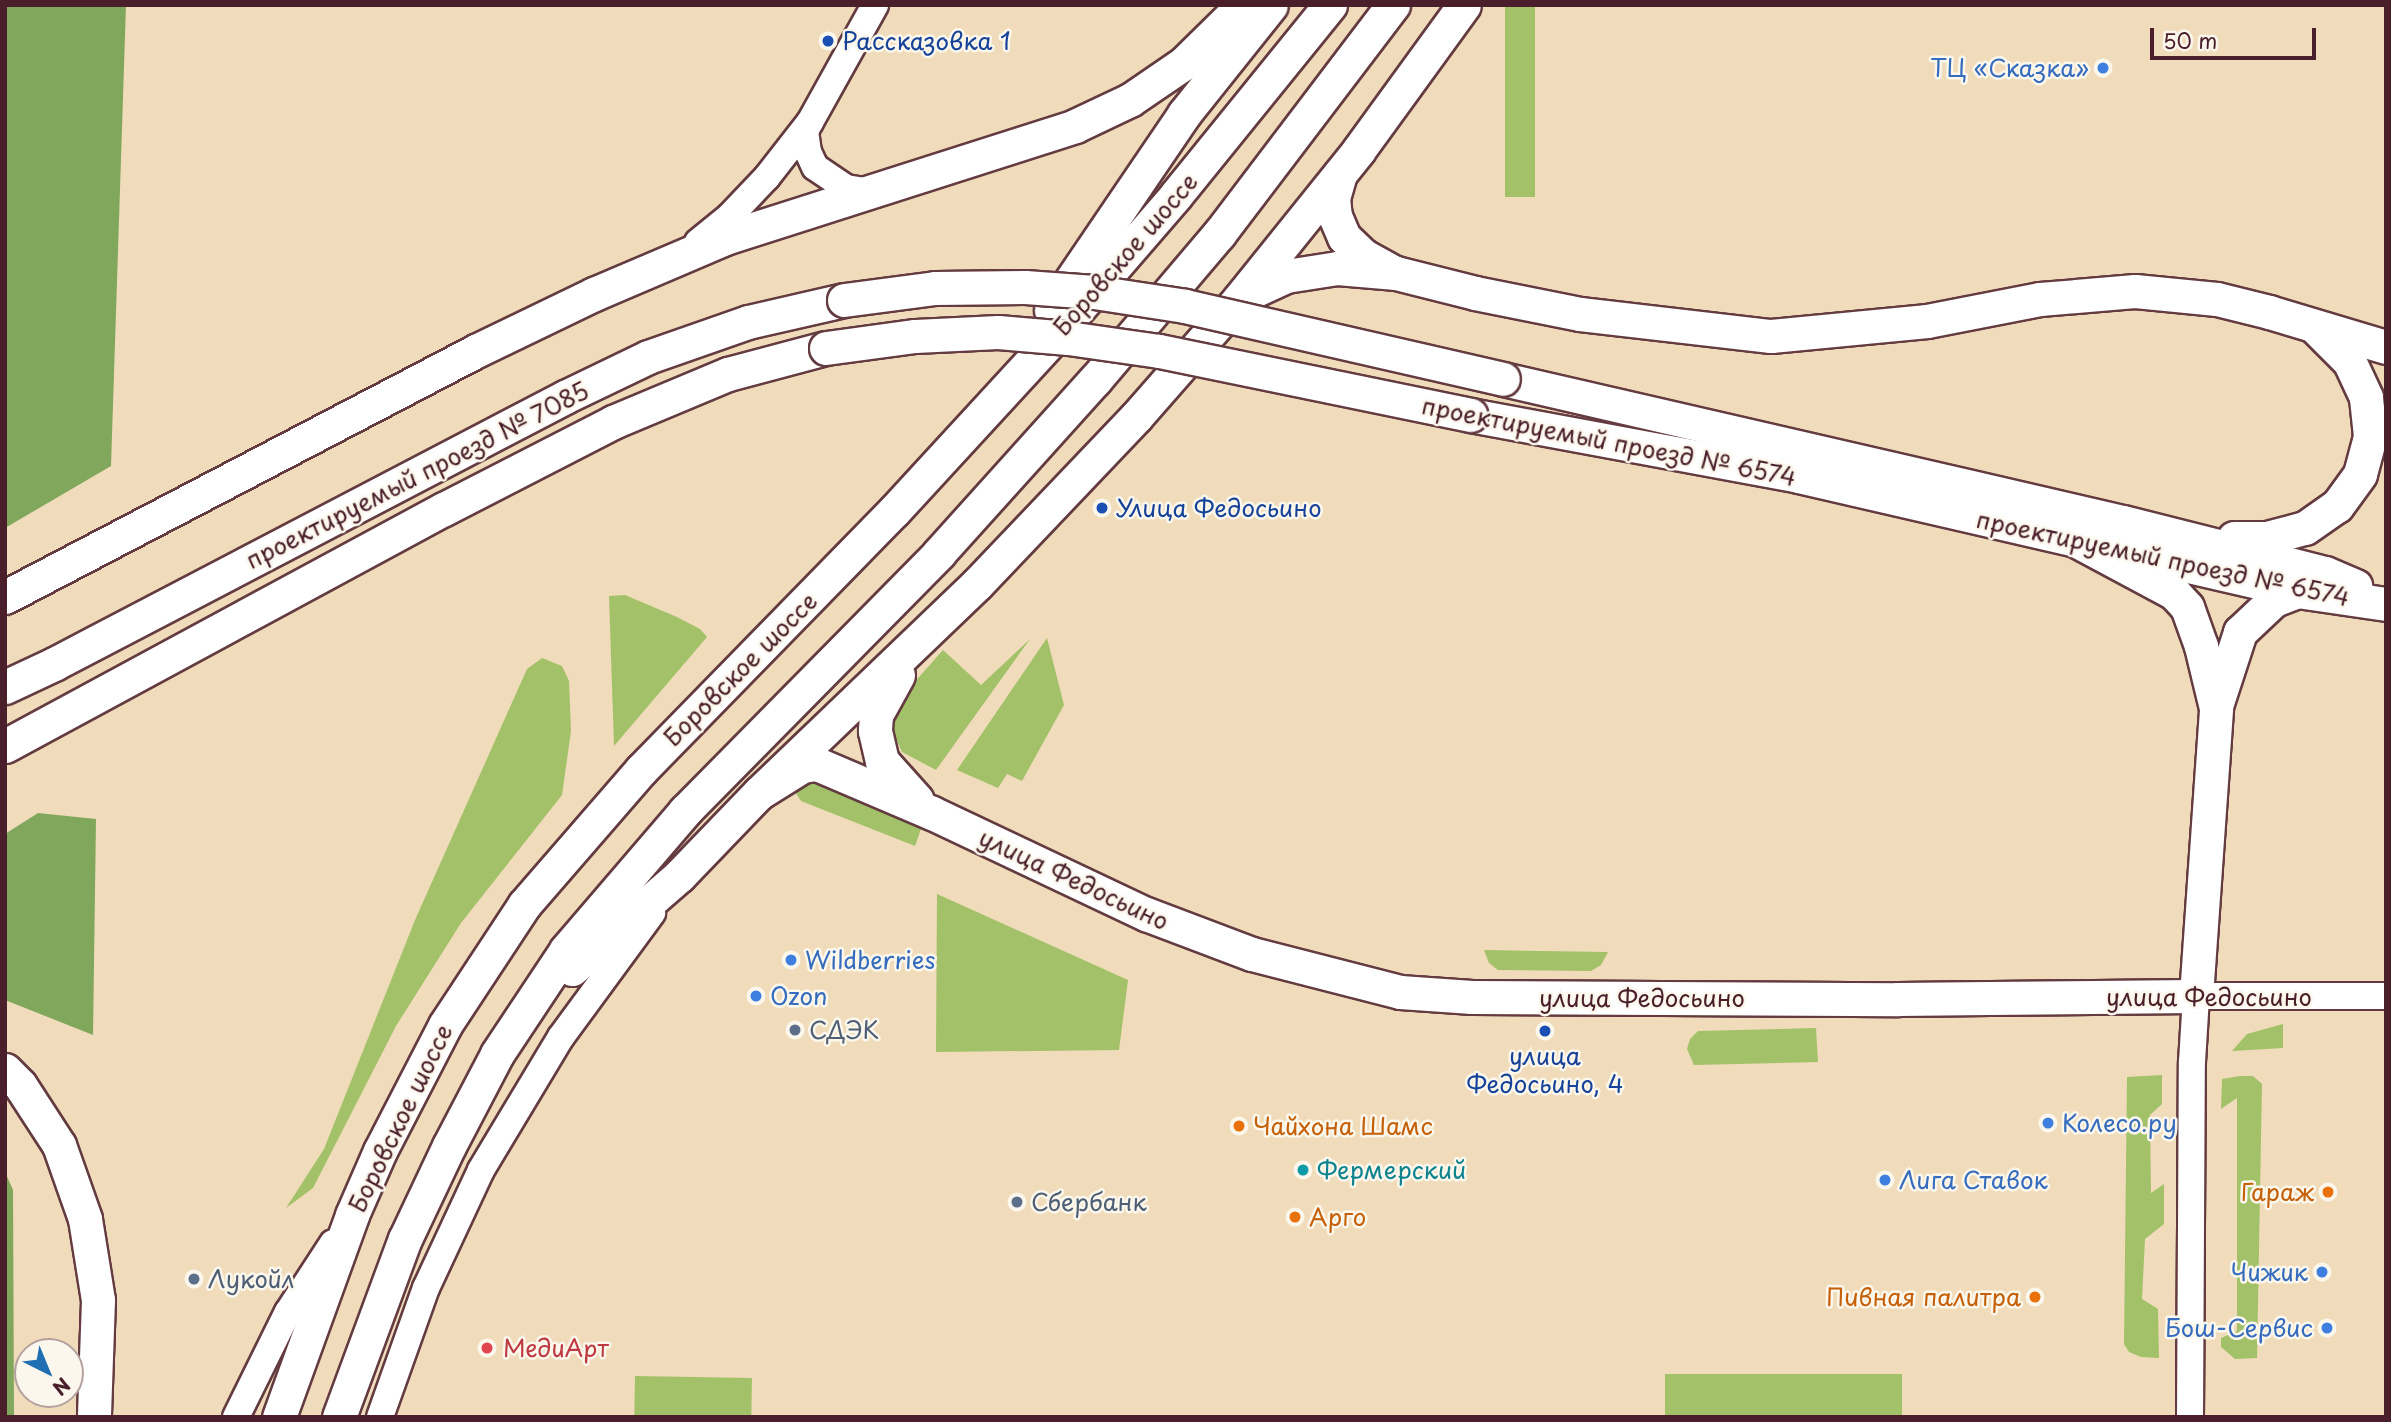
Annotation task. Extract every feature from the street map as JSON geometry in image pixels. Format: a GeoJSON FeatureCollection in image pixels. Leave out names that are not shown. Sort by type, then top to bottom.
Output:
{"type":"FeatureCollection","features":[{"type":"Feature","properties":{"kind":"main road"},"geometry":{"type":"LineString","coordinates":[[5,597],[476,351],[659,266],[725,238],[1075,126],[1130,100],[1184,63],[1243,5]]}},
{"type":"Feature","properties":{"kind":"main road"},"geometry":{"type":"LineString","coordinates":[[894,511],[1005,373],[1184,114],[1271,5]]}},
{"type":"Feature","properties":{"kind":"main road","name":"Боровское шоссе"},"geometry":{"type":"LineString","coordinates":[[279,1417],[352,1215],[399,1112],[444,1025],[524,905],[640,770],[894,511],[1123,258],[1331,5]]}},
{"type":"Feature","properties":{"kind":"main road"},"geometry":{"type":"LineString","coordinates":[[339,1417],[405,1240],[496,1054],[566,950],[640,859],[939,553],[1167,297],[1324,99],[1393,5]]}},
{"type":"Feature","properties":{"kind":"main road"},"geometry":{"type":"LineString","coordinates":[[496,1054],[532,1010],[585,956],[679,876],[759,793],[919,641],[1093,464],[1240,298],[1340,172],[1464,5]]}},
{"type":"Feature","properties":{"kind":"main road"},"geometry":{"type":"LineString","coordinates":[[1340,172],[1333,198],[1335,216],[1344,237],[1364,256],[1396,273]]}},
{"type":"Feature","properties":{"kind":"main road"},"geometry":{"type":"LineString","coordinates":[[1240,298],[1286,276],[1337,268],[1396,273],[1475,293],[1580,314],[1771,336],[1927,321],[2040,299],[2135,291],[2217,299],[2386,347]]}},
{"type":"Feature","properties":{"kind":"main road","name":"проектируемый проезд № 6574"},"geometry":{"type":"LineString","coordinates":[[844,300],[935,288],[1025,288],[1094,292],[1185,306],[2189,538],[2325,573],[2386,602]]}},
{"type":"Feature","properties":{"kind":"main road","name":"проектируемый проезд № 7085"},"geometry":{"type":"LineString","coordinates":[[5,687],[54,664],[553,403],[648,357],[748,322],[844,300]]}},
{"type":"Feature","properties":{"kind":"main road"},"geometry":{"type":"LineString","coordinates":[[2189,538],[2267,538],[2286,535],[2322,519],[2337,506],[2355,482],[2370,436],[2366,397],[2350,362],[2314,327]]}},
{"type":"Feature","properties":{"kind":"main road","name":"проектируемый проезд № 6574"},"geometry":{"type":"LineString","coordinates":[[826,348],[915,336],[998,332],[1068,338],[1159,351],[1470,415],[1798,476],[2297,591],[2386,602]]}},
{"type":"Feature","properties":{"kind":"main road","name":"проектируемый проезд № 7085"},"geometry":{"type":"LineString","coordinates":[[5,746],[444,509],[613,422],[728,374],[826,348]]}},
{"type":"Feature","properties":{"kind":"main road"},"geometry":{"type":"LineString","coordinates":[[2077,541],[2146,575],[2175,593],[2186,607],[2201,646],[2216,708]]}},
{"type":"Feature","properties":{"kind":"main road"},"geometry":{"type":"LineString","coordinates":[[2196,996],[2216,708],[2240,632],[2274,600],[2297,591]]}},
{"type":"Feature","properties":{"kind":"main road"},"geometry":{"type":"LineString","coordinates":[[919,641],[885,697],[876,715],[874,731],[883,761],[905,790],[932,813]]}},
{"type":"Feature","properties":{"kind":"main road"},"geometry":{"type":"LineString","coordinates":[[759,793],[802,766],[817,764],[932,813]]}},
{"type":"Feature","properties":{"kind":"main road","name":"улица Федосьино"},"geometry":{"type":"LineString","coordinates":[[932,813],[1146,914],[1205,937],[1310,971],[1400,992],[1472,997],[1885,999],[2196,996]]}},
{"type":"Feature","properties":{"kind":"main road"},"geometry":{"type":"LineString","coordinates":[[5,1070],[20,1085],[59,1145],[85,1219],[98,1300],[94,1417]]}},
{"type":"Feature","properties":{"kind":"street"},"geometry":{"type":"LineString","coordinates":[[659,266],[729,217],[766,177],[808,126],[875,5]]}},
{"type":"Feature","properties":{"kind":"street"},"geometry":{"type":"LineString","coordinates":[[808,126],[808,152],[816,167],[846,188],[871,192]]}},
{"type":"Feature","properties":{"kind":"street"},"geometry":{"type":"LineString","coordinates":[[380,1417],[426,1288],[481,1170],[569,1026],[679,876]]}},
{"type":"Feature","properties":{"kind":"street"},"geometry":{"type":"LineString","coordinates":[[2190,1417],[2192,1062],[2196,996]]}},
{"type":"Feature","properties":{"kind":"street","name":"улица Федосьино"},"geometry":{"type":"LineString","coordinates":[[2196,996],[2386,996]]}},
{"type":"Feature","properties":{"kind":"street"},"geometry":{"type":"LineString","coordinates":[[236,1417],[288,1312],[352,1215]]}},
{"type":"Feature","properties":{"kind":"green space"},"geometry":{"type":"Polygon","coordinates":[[[5,5],[126,5],[111,466],[5,528],[5,5]]]}},
{"type":"Feature","properties":{"kind":"green space"},"geometry":{"type":"Polygon","coordinates":[[[1505,5],[1535,5],[1535,197],[1505,197],[1505,5]]]}},
{"type":"Feature","properties":{"kind":"green space"},"geometry":{"type":"Polygon","coordinates":[[[625,595],[677,617],[700,629],[707,637],[614,746],[609,596],[625,595]]]}},
{"type":"Feature","properties":{"kind":"green space"},"geometry":{"type":"Polygon","coordinates":[[[1047,638],[1064,705],[1022,781],[1007,774],[998,788],[957,770],[1047,638]]]}},
{"type":"Feature","properties":{"kind":"green space"},"geometry":{"type":"Polygon","coordinates":[[[1030,639],[936,770],[902,752],[893,732],[895,715],[904,694],[943,650],[981,685],[1030,639]]]}},
{"type":"Feature","properties":{"kind":"green space"},"geometry":{"type":"Polygon","coordinates":[[[542,658],[562,666],[569,681],[571,731],[562,795],[461,923],[396,1026],[313,1188],[286,1208],[324,1149],[415,920],[527,669],[542,658]]]}},
{"type":"Feature","properties":{"kind":"green space"},"geometry":{"type":"Polygon","coordinates":[[[819,779],[922,826],[915,846],[801,801],[792,787],[819,779]]]}},
{"type":"Feature","properties":{"kind":"green space"},"geometry":{"type":"Polygon","coordinates":[[[38,813],[96,819],[93,1035],[5,1000],[5,834],[38,813]]]}},
{"type":"Feature","properties":{"kind":"green space"},"geometry":{"type":"Polygon","coordinates":[[[937,894],[1128,980],[1119,1050],[936,1052],[937,894]]]}},
{"type":"Feature","properties":{"kind":"green space"},"geometry":{"type":"Polygon","coordinates":[[[1484,950],[1608,952],[1601,965],[1591,971],[1498,970],[1489,963],[1484,950]]]}},
{"type":"Feature","properties":{"kind":"green space"},"geometry":{"type":"Polygon","coordinates":[[[2283,1024],[2283,1048],[2232,1051],[2247,1034],[2283,1024]]]}},
{"type":"Feature","properties":{"kind":"green space"},"geometry":{"type":"Polygon","coordinates":[[[1816,1028],[1818,1062],[1694,1065],[1687,1049],[1690,1039],[1698,1031],[1816,1028]]]}},
{"type":"Feature","properties":{"kind":"green space"},"geometry":{"type":"Polygon","coordinates":[[[2162,1075],[2162,1104],[2150,1115],[2151,1193],[2164,1184],[2164,1224],[2145,1239],[2142,1299],[2158,1309],[2159,1358],[2141,1357],[2129,1352],[2124,1344],[2127,1077],[2162,1075]]]}},
{"type":"Feature","properties":{"kind":"green space"},"geometry":{"type":"Polygon","coordinates":[[[2253,1076],[2262,1084],[2257,1358],[2235,1359],[2221,1347],[2221,1338],[2237,1331],[2237,1098],[2221,1109],[2222,1079],[2253,1076]]]}},
{"type":"Feature","properties":{"kind":"green space"},"geometry":{"type":"Polygon","coordinates":[[[5,1172],[13,1190],[14,1417],[5,1417],[5,1172]]]}},
{"type":"Feature","properties":{"kind":"green space"},"geometry":{"type":"Polygon","coordinates":[[[1665,1374],[1902,1374],[1902,1417],[1665,1417],[1665,1374]]]}},
{"type":"Feature","properties":{"kind":"green space"},"geometry":{"type":"Polygon","coordinates":[[[635,1376],[752,1378],[751,1417],[634,1417],[635,1376]]]}},
{"type":"Feature","properties":{"kind":"place","name":"Рассказовка 1"},"geometry":{"type":"Point","coordinates":[828,41]}},
{"type":"Feature","properties":{"kind":"place","name":"ТЦ «Сказка»"},"geometry":{"type":"Point","coordinates":[2103,68]}},
{"type":"Feature","properties":{"kind":"place","name":"Улица Федосьино"},"geometry":{"type":"Point","coordinates":[1102,508]}},
{"type":"Feature","properties":{"kind":"place","name":"Wildberries"},"geometry":{"type":"Point","coordinates":[791,960]}},
{"type":"Feature","properties":{"kind":"place","name":"Ozon"},"geometry":{"type":"Point","coordinates":[756,996]}},
{"type":"Feature","properties":{"kind":"place","name":"СДЭК"},"geometry":{"type":"Point","coordinates":[795,1030]}},
{"type":"Feature","properties":{"kind":"place","name":"улица Федосьино, 4"},"geometry":{"type":"Point","coordinates":[1545,1031]}},
{"type":"Feature","properties":{"kind":"place","name":"Колесо.ру"},"geometry":{"type":"Point","coordinates":[2048,1123]}},
{"type":"Feature","properties":{"kind":"place","name":"Чайхона Шамс"},"geometry":{"type":"Point","coordinates":[1239,1126]}},
{"type":"Feature","properties":{"kind":"place","name":"Фермерский"},"geometry":{"type":"Point","coordinates":[1303,1170]}},
{"type":"Feature","properties":{"kind":"place","name":"Лига Ставок"},"geometry":{"type":"Point","coordinates":[1885,1180]}},
{"type":"Feature","properties":{"kind":"place","name":"Гараж"},"geometry":{"type":"Point","coordinates":[2328,1192]}},
{"type":"Feature","properties":{"kind":"place","name":"Сбербанк"},"geometry":{"type":"Point","coordinates":[1017,1202]}},
{"type":"Feature","properties":{"kind":"place","name":"Арго"},"geometry":{"type":"Point","coordinates":[1295,1217]}},
{"type":"Feature","properties":{"kind":"place","name":"Чижик"},"geometry":{"type":"Point","coordinates":[2322,1272]}},
{"type":"Feature","properties":{"kind":"place","name":"Лукойл"},"geometry":{"type":"Point","coordinates":[194,1279]}},
{"type":"Feature","properties":{"kind":"place","name":"Пивная палитра"},"geometry":{"type":"Point","coordinates":[2035,1297]}},
{"type":"Feature","properties":{"kind":"place","name":"Бош-Сервис"},"geometry":{"type":"Point","coordinates":[2327,1328]}},
{"type":"Feature","properties":{"kind":"place","name":"МедиАрт"},"geometry":{"type":"Point","coordinates":[487,1348]}}]}
